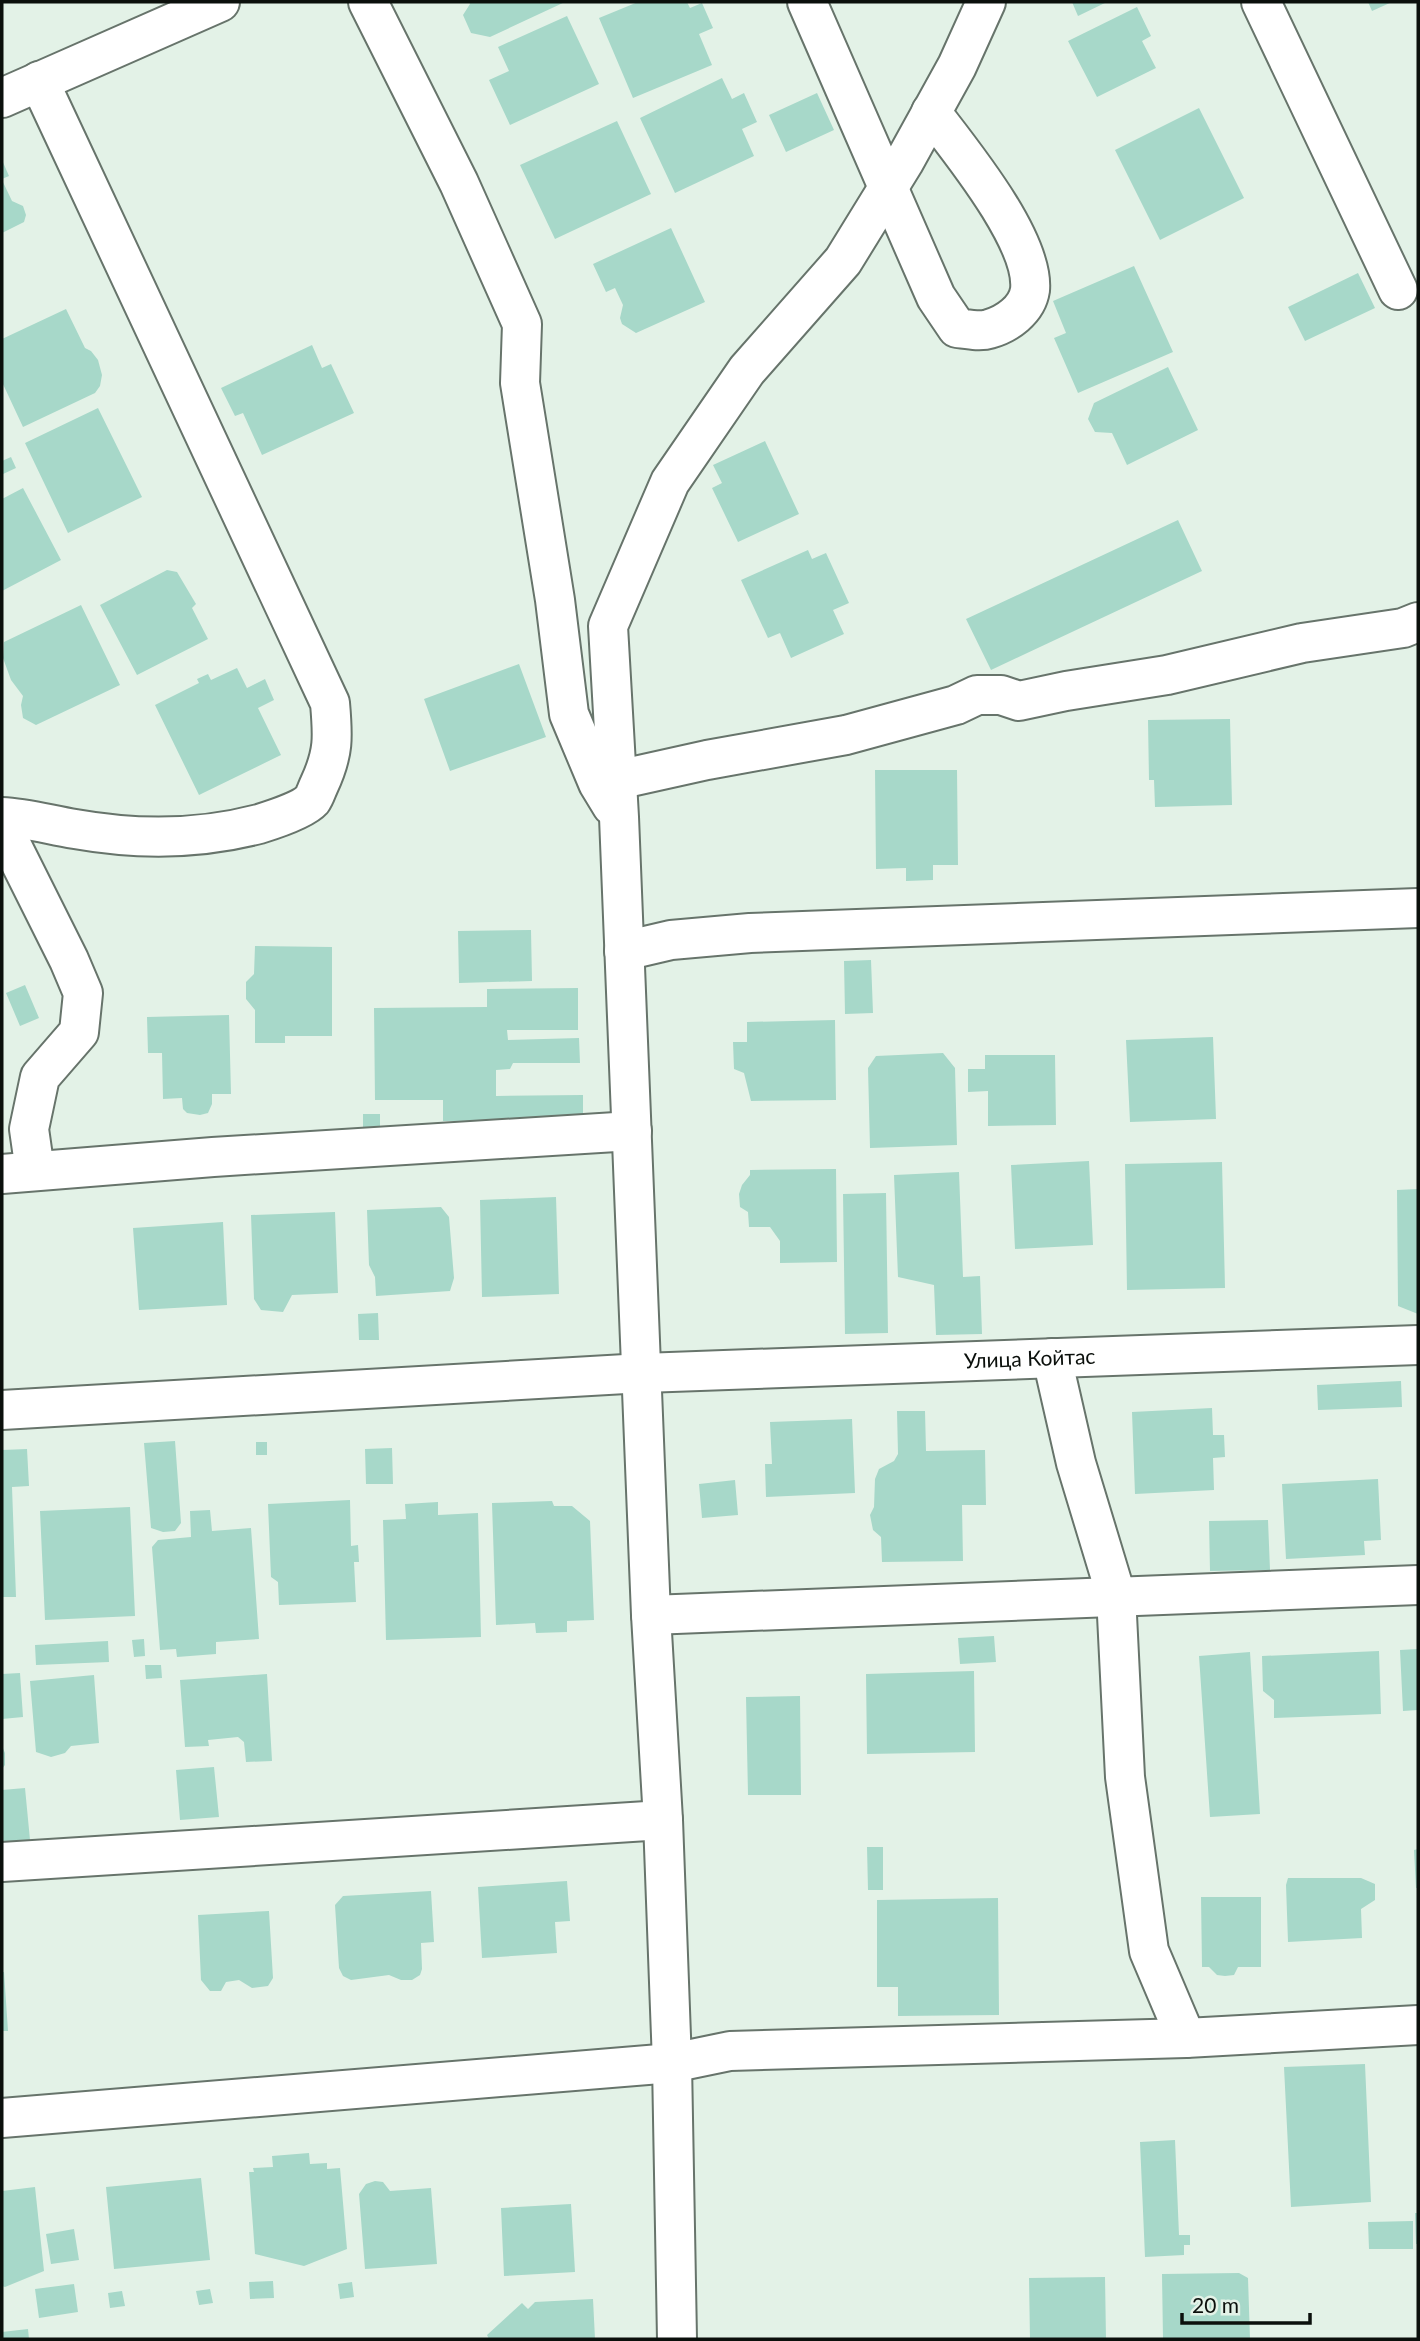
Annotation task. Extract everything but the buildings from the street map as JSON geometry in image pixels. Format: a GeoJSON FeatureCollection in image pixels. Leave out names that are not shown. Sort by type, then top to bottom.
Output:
{"type":"FeatureCollection","features":[{"type":"Feature","properties":{"kind":"street"},"geometry":{"type":"LineString","coordinates":[[2,98],[220,2]]}},
{"type":"Feature","properties":{"kind":"street"},"geometry":{"type":"LineString","coordinates":[[369,2],[459,183],[522,324],[520,383],[555,600],[569,714],[598,783],[618,799]]}},
{"type":"Feature","properties":{"kind":"street"},"geometry":{"type":"LineString","coordinates":[[807,2],[936,297],[957,328],[988,330],[1018,315],[1030,291],[1027,264],[993,195],[931,112]]}},
{"type":"Feature","properties":{"kind":"street"},"geometry":{"type":"LineString","coordinates":[[677,2339],[672,2063],[663,1820],[651,1615],[643,1373],[608,626],[670,482],[747,370],[843,261],[888,188],[957,65],[986,2]]}},
{"type":"Feature","properties":{"kind":"street"},"geometry":{"type":"LineString","coordinates":[[1261,2],[1398,290]]}},
{"type":"Feature","properties":{"kind":"street"},"geometry":{"type":"LineString","coordinates":[[2,817],[28,818],[108,834],[178,838],[227,832],[279,818],[312,800],[327,768],[333,741],[330,703],[39,81]]}},
{"type":"Feature","properties":{"kind":"street"},"geometry":{"type":"LineString","coordinates":[[618,799],[708,760],[846,735],[956,705],[977,695],[1000,695],[1019,701],[1167,676],[1302,643],[1403,628],[1418,622]]}},
{"type":"Feature","properties":{"kind":"street"},"geometry":{"type":"LineString","coordinates":[[2,826],[83,993],[79,1032],[40,1077],[18,1173],[213,1157],[632,1131]]}},
{"type":"Feature","properties":{"kind":"street"},"geometry":{"type":"LineString","coordinates":[[624,951],[671,940],[750,933],[1418,908]]}},
{"type":"Feature","properties":{"kind":"street","name":"Улица Койтас"},"geometry":{"type":"LineString","coordinates":[[2,1410],[643,1373],[1052,1358],[1417,1352]]}},
{"type":"Feature","properties":{"kind":"street"},"geometry":{"type":"LineString","coordinates":[[1052,1358],[1076,1463],[1116,1595],[1125,1777],[1149,1951],[1186,2038]]}},
{"type":"Feature","properties":{"kind":"street"},"geometry":{"type":"LineString","coordinates":[[651,1615],[1418,1585]]}},
{"type":"Feature","properties":{"kind":"street"},"geometry":{"type":"LineString","coordinates":[[2,1862],[663,1820]]}},
{"type":"Feature","properties":{"kind":"street"},"geometry":{"type":"LineString","coordinates":[[2,2118],[672,2063],[730,2051],[1186,2038],[1418,2025]]}}]}
